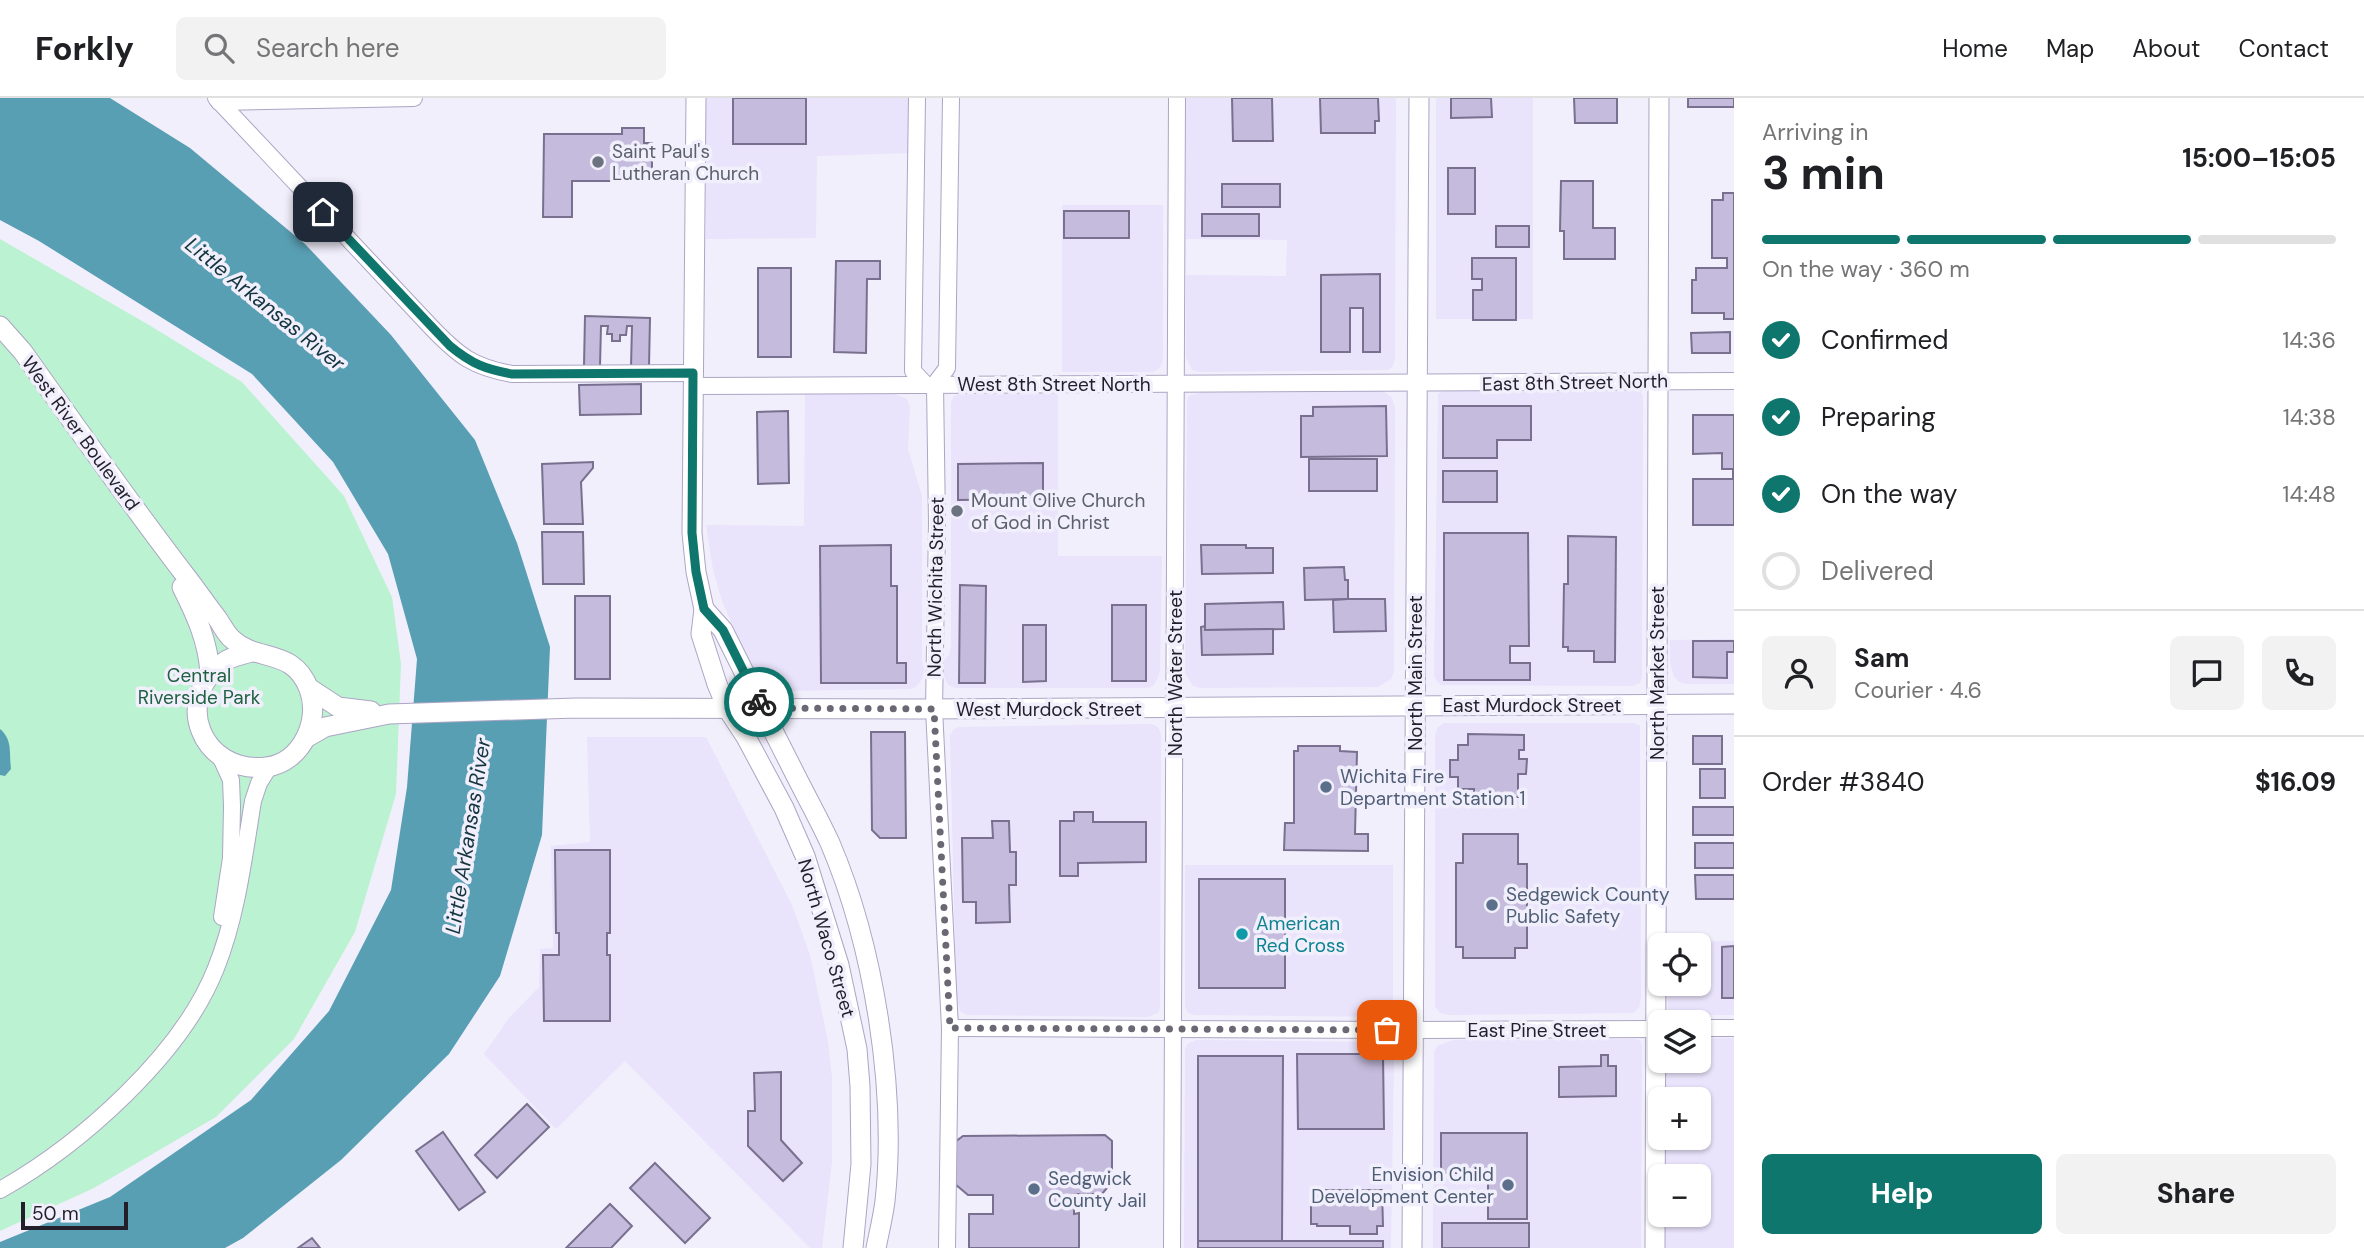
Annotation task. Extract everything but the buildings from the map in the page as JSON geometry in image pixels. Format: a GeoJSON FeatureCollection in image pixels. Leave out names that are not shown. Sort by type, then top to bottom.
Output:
{"type":"FeatureCollection","features":[{"type":"Feature","properties":{"kind":"street"},"geometry":{"type":"LineString","coordinates":[[217,100],[414,98]]}},
{"type":"Feature","properties":{"kind":"street","name":"North Waco Street"},"geometry":{"type":"LineString","coordinates":[[696,98],[692,533],[696,572],[704,609],[701,634],[727,708],[746,737],[784,808],[805,856],[839,965],[857,1049],[860,1086],[861,1164],[853,1248]]}},
{"type":"Feature","properties":{"kind":"street","name":"North Wichita Street"},"geometry":{"type":"LineString","coordinates":[[917,98],[913,371],[930,384]]}},
{"type":"Feature","properties":{"kind":"street","name":"North Wichita Street"},"geometry":{"type":"LineString","coordinates":[[947,1248],[950,1028],[934,709],[937,523],[930,384],[947,368],[951,98]]}},
{"type":"Feature","properties":{"kind":"street","name":"North Water Street"},"geometry":{"type":"LineString","coordinates":[[1172,1248],[1177,98]]}},
{"type":"Feature","properties":{"kind":"street","name":"North Main Street"},"geometry":{"type":"LineString","coordinates":[[1412,1248],[1419,98]]}},
{"type":"Feature","properties":{"kind":"street","name":"North Market Street"},"geometry":{"type":"LineString","coordinates":[[1658,1010],[1659,98]]}},
{"type":"Feature","properties":{"kind":"street","name":"West 8th Street North"},"geometry":{"type":"LineString","coordinates":[[217,100],[441,337],[473,363],[487,369],[512,374],[930,384],[1416,384]]}},
{"type":"Feature","properties":{"kind":"street","name":"West River Boulevard"},"geometry":{"type":"LineString","coordinates":[[0,326],[23,352],[232,639],[252,652]]}},
{"type":"Feature","properties":{"kind":"street","name":"East 8th Street North"},"geometry":{"type":"LineString","coordinates":[[1416,384],[1734,381]]}},
{"type":"Feature","properties":{"kind":"street","name":"West River Boulevard"},"geometry":{"type":"LineString","coordinates":[[159,542],[197,616],[209,652],[210,673]]}},
{"type":"Feature","properties":{"kind":"street","name":"North Waco Street"},"geometry":{"type":"LineString","coordinates":[[704,609],[723,630],[830,843],[865,949],[880,1024],[886,1092],[885,1202],[876,1248]]}},
{"type":"Feature","properties":{"kind":"street"},"geometry":{"type":"LineString","coordinates":[[216,968],[230,858],[232,780],[221,758],[207,744],[199,727],[196,708],[200,689],[210,673],[229,658],[252,652]]}},
{"type":"Feature","properties":{"kind":"street","name":"West Murdock Street"},"geometry":{"type":"LineString","coordinates":[[252,652],[270,654],[286,661],[299,673],[309,688],[338,707],[389,714]]}},
{"type":"Feature","properties":{"kind":"street"},"geometry":{"type":"LineString","coordinates":[[306,738],[312,722],[313,705],[309,688]]}},
{"type":"Feature","properties":{"kind":"street","name":"East Murdock Street"},"geometry":{"type":"LineString","coordinates":[[1414,706],[1734,704]]}},
{"type":"Feature","properties":{"kind":"street","name":"West Murdock Street"},"geometry":{"type":"LineString","coordinates":[[269,767],[284,761],[306,738],[325,727],[389,714],[576,708],[643,710],[1414,706]]}},
{"type":"Feature","properties":{"kind":"street"},"geometry":{"type":"LineString","coordinates":[[221,758],[244,768],[269,767]]}},
{"type":"Feature","properties":{"kind":"street"},"geometry":{"type":"LineString","coordinates":[[0,1190],[32,1172],[106,1112],[166,1052],[185,1026],[216,968],[231,920],[253,802],[259,783],[269,767]]}},
{"type":"Feature","properties":{"kind":"street","name":"East Pine Street"},"geometry":{"type":"LineString","coordinates":[[950,1028],[1648,1029]]}},
{"type":"Feature","properties":{"kind":"street"},"geometry":{"type":"LineString","coordinates":[[1711,1028],[1734,1028]]}},
{"type":"Feature","properties":{"kind":"street","name":"North Market Street"},"geometry":{"type":"LineString","coordinates":[[1655,1248],[1657,1073]]}},
{"type":"Feature","properties":{"kind":"shaded area"},"geometry":{"type":"Polygon","coordinates":[[[706,98],[911,98],[911,153],[817,156],[816,238],[706,239],[706,98]]]}},
{"type":"Feature","properties":{"kind":"shaded area"},"geometry":{"type":"Polygon","coordinates":[[[1186,98],[1396,98],[1395,359],[1388,370],[1192,370],[1186,357],[1186,275],[1286,276],[1287,240],[1186,239],[1186,98]]]}},
{"type":"Feature","properties":{"kind":"shaded area"},"geometry":{"type":"Polygon","coordinates":[[[1436,98],[1533,98],[1533,319],[1436,319],[1436,98]]]}},
{"type":"Feature","properties":{"kind":"shaded area"},"geometry":{"type":"Polygon","coordinates":[[[1062,205],[1163,205],[1163,359],[1160,368],[1153,372],[1062,372],[1062,205]]]}},
{"type":"Feature","properties":{"kind":"shaded area"},"geometry":{"type":"Polygon","coordinates":[[[1382,390],[1392,398],[1395,408],[1394,672],[1391,679],[1378,687],[1193,686],[1185,673],[1189,396],[1204,391],[1382,390]]]}},
{"type":"Feature","properties":{"kind":"shaded area"},"geometry":{"type":"Polygon","coordinates":[[[1640,390],[1643,396],[1640,683],[1633,686],[1441,685],[1434,676],[1438,394],[1443,391],[1640,390]]]}},
{"type":"Feature","properties":{"kind":"shaded area"},"geometry":{"type":"Polygon","coordinates":[[[1058,393],[1058,556],[1162,556],[1160,671],[1157,680],[1152,687],[1146,688],[956,688],[948,685],[942,671],[951,647],[951,402],[954,396],[960,394],[1058,393]]]}},
{"type":"Feature","properties":{"kind":"shaded area"},"geometry":{"type":"Polygon","coordinates":[[[805,394],[895,394],[907,399],[910,407],[908,449],[922,496],[924,670],[916,687],[785,691],[773,689],[756,678],[722,601],[713,570],[706,525],[804,526],[805,394]]]}},
{"type":"Feature","properties":{"kind":"shaded area"},"geometry":{"type":"Polygon","coordinates":[[[1734,639],[1734,684],[1686,684],[1674,677],[1670,663],[1670,640],[1734,639]]]}},
{"type":"Feature","properties":{"kind":"shaded area"},"geometry":{"type":"Polygon","coordinates":[[[1444,723],[1634,723],[1640,726],[1641,998],[1639,1008],[1634,1013],[1448,1015],[1440,1013],[1435,1007],[1435,735],[1437,728],[1444,723]]]}},
{"type":"Feature","properties":{"kind":"shaded area"},"geometry":{"type":"Polygon","coordinates":[[[1151,724],[1158,727],[1161,734],[1158,1013],[1147,1017],[967,1015],[960,1011],[956,994],[950,735],[953,730],[959,727],[1151,724]]]}},
{"type":"Feature","properties":{"kind":"shaded area"},"geometry":{"type":"Polygon","coordinates":[[[587,737],[706,737],[792,905],[810,955],[828,1041],[832,1077],[832,1162],[822,1248],[810,1248],[625,1061],[556,1129],[484,1054],[509,1018],[539,987],[540,949],[553,948],[551,846],[590,842],[587,737]]]}},
{"type":"Feature","properties":{"kind":"shaded area"},"geometry":{"type":"Polygon","coordinates":[[[1185,865],[1393,865],[1393,1010],[1383,1017],[1188,1013],[1185,1007],[1185,865]]]}},
{"type":"Feature","properties":{"kind":"shaded area"},"geometry":{"type":"Polygon","coordinates":[[[1711,941],[1734,941],[1734,1015],[1711,1015],[1711,1010],[1668,1010],[1667,996],[1711,996],[1711,941]]]}},
{"type":"Feature","properties":{"kind":"shaded area"},"geometry":{"type":"Polygon","coordinates":[[[1711,1038],[1734,1038],[1734,1248],[1665,1248],[1665,1227],[1711,1227],[1711,1164],[1665,1164],[1665,1150],[1711,1150],[1711,1087],[1665,1087],[1666,1073],[1711,1073],[1711,1038]]]}},
{"type":"Feature","properties":{"kind":"shaded area"},"geometry":{"type":"Polygon","coordinates":[[[1197,1040],[1389,1044],[1394,1059],[1391,1248],[1184,1248],[1185,1050],[1187,1044],[1197,1040]]]}},
{"type":"Feature","properties":{"kind":"shaded area"},"geometry":{"type":"Polygon","coordinates":[[[1453,1040],[1640,1040],[1642,1046],[1641,1248],[1433,1248],[1434,1052],[1437,1046],[1453,1040]]]}},
{"type":"Feature","properties":{"kind":"green space","name":"Central Riverside Park"},"geometry":{"type":"Polygon","coordinates":[[[0,239],[242,382],[344,496],[392,597],[401,664],[396,794],[355,932],[294,1039],[216,1117],[94,1188],[0,1231],[0,239]]]}},
{"type":"Feature","properties":{"kind":"water","name":"Little Arkansas River"},"geometry":{"type":"Polygon","coordinates":[[[0,98],[110,98],[190,148],[305,244],[391,335],[475,440],[517,543],[550,647],[542,835],[500,976],[449,1054],[341,1160],[243,1238],[225,1248],[0,1248],[0,1242],[110,1197],[251,1100],[329,1011],[391,890],[407,787],[417,659],[388,554],[333,462],[252,374],[39,241],[0,220],[0,98]]]}},
{"type":"Feature","properties":{"kind":"water"},"geometry":{"type":"Polygon","coordinates":[[[0,729],[10,747],[11,769],[5,776],[0,775],[0,729]]]}},
{"type":"Feature","properties":{"kind":"way so far"},"geometry":{"type":"LineString","coordinates":[[759,702],[761,708],[934,709],[950,1028],[1387,1030]]}},
{"type":"Feature","properties":{"kind":"place","name":"Saint Paul's Lutheran Church"},"geometry":{"type":"Point","coordinates":[598,162]}},
{"type":"Feature","properties":{"kind":"place","name":"Mount Olive Church of God in Christ"},"geometry":{"type":"Point","coordinates":[957,511]}},
{"type":"Feature","properties":{"kind":"place","name":"Wichita Fire Department Station 1"},"geometry":{"type":"Point","coordinates":[1326,787]}},
{"type":"Feature","properties":{"kind":"place","name":"Sedgewick County Public Safety"},"geometry":{"type":"Point","coordinates":[1492,905]}},
{"type":"Feature","properties":{"kind":"place","name":"American Red Cross"},"geometry":{"type":"Point","coordinates":[1242,934]}},
{"type":"Feature","properties":{"kind":"place","name":"Envision Child Development Center"},"geometry":{"type":"Point","coordinates":[1508,1185]}},
{"type":"Feature","properties":{"kind":"place","name":"Sedgwick County Jail"},"geometry":{"type":"Point","coordinates":[1034,1189]}},
{"type":"Feature","properties":{"kind":"route"},"geometry":{"type":"LineString","coordinates":[[323,212],[450,346],[483,368],[512,374],[693,373],[692,533],[696,572],[704,609],[723,630],[759,702]]}}]}
